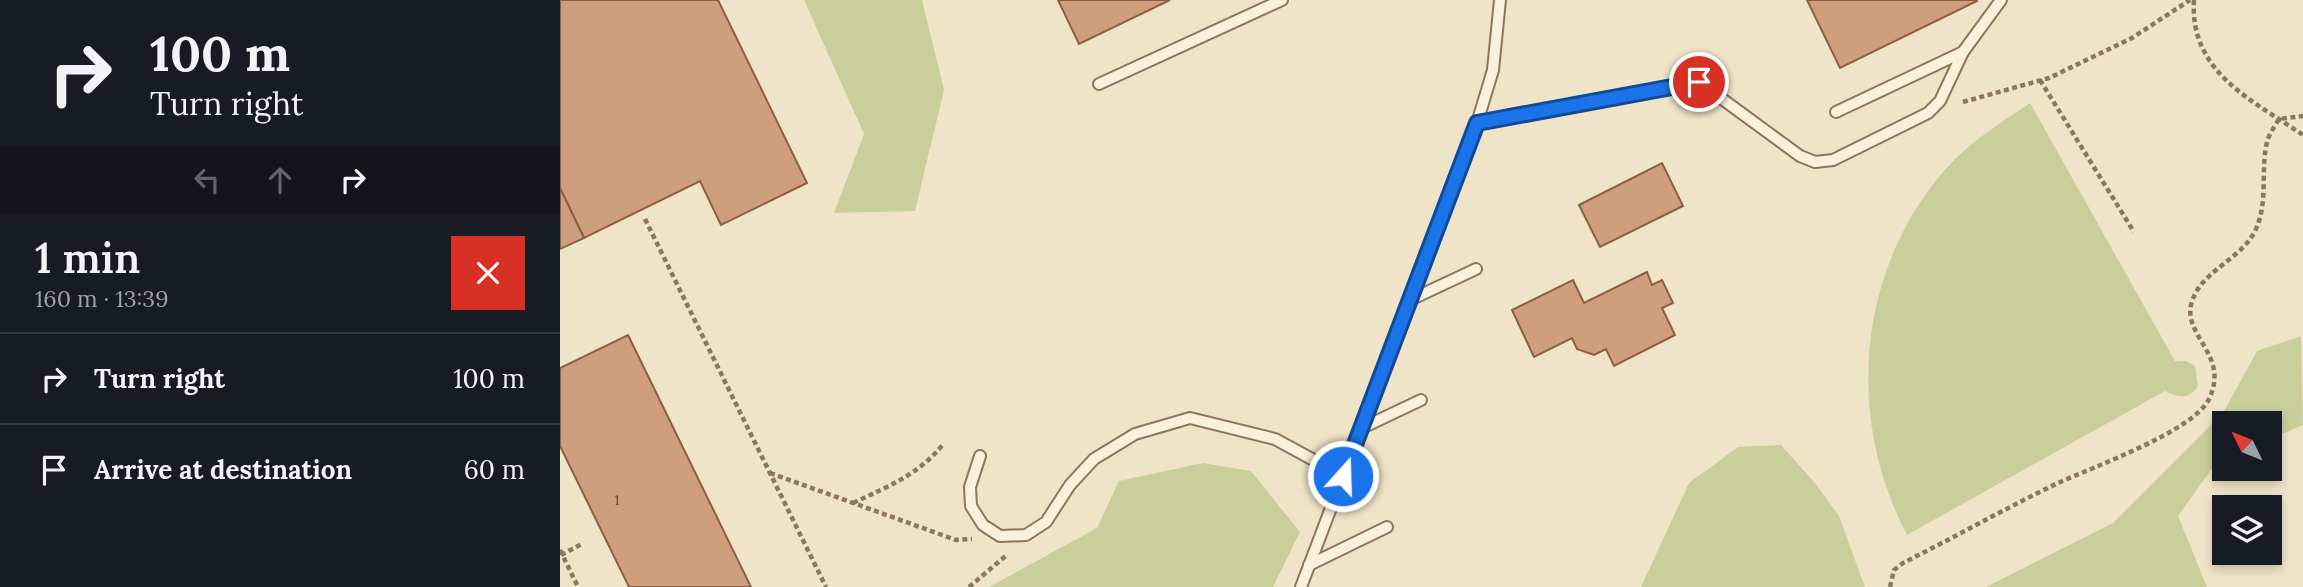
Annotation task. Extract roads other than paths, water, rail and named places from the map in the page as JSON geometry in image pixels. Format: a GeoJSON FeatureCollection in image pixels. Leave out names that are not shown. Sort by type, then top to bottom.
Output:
{"type":"FeatureCollection","features":[{"type":"Feature","properties":{"kind":"lane"},"geometry":{"type":"LineString","coordinates":[[1099,84],[1282,0]]}},
{"type":"Feature","properties":{"kind":"lane"},"geometry":{"type":"LineString","coordinates":[[1301,587],[1477,123],[1493,70],[1500,0]]}},
{"type":"Feature","properties":{"kind":"lane"},"geometry":{"type":"LineString","coordinates":[[1477,123],[1699,82],[1800,156],[1815,162],[1833,160],[1928,113],[1940,102],[1963,52],[2001,0]]}},
{"type":"Feature","properties":{"kind":"lane"},"geometry":{"type":"LineString","coordinates":[[1836,113],[1963,52]]}},
{"type":"Feature","properties":{"kind":"lane"},"geometry":{"type":"LineString","coordinates":[[1410,300],[1476,269]]}},
{"type":"Feature","properties":{"kind":"lane"},"geometry":{"type":"LineString","coordinates":[[1360,429],[1421,400]]}},
{"type":"Feature","properties":{"kind":"lane"},"geometry":{"type":"LineString","coordinates":[[980,456],[970,486],[971,506],[983,525],[1000,536],[1026,535],[1046,522],[1070,485],[1094,459],[1135,434],[1191,418],[1275,439],[1343,476]]}},
{"type":"Feature","properties":{"kind":"lane"},"geometry":{"type":"LineString","coordinates":[[1309,565],[1387,527]]}}]}
